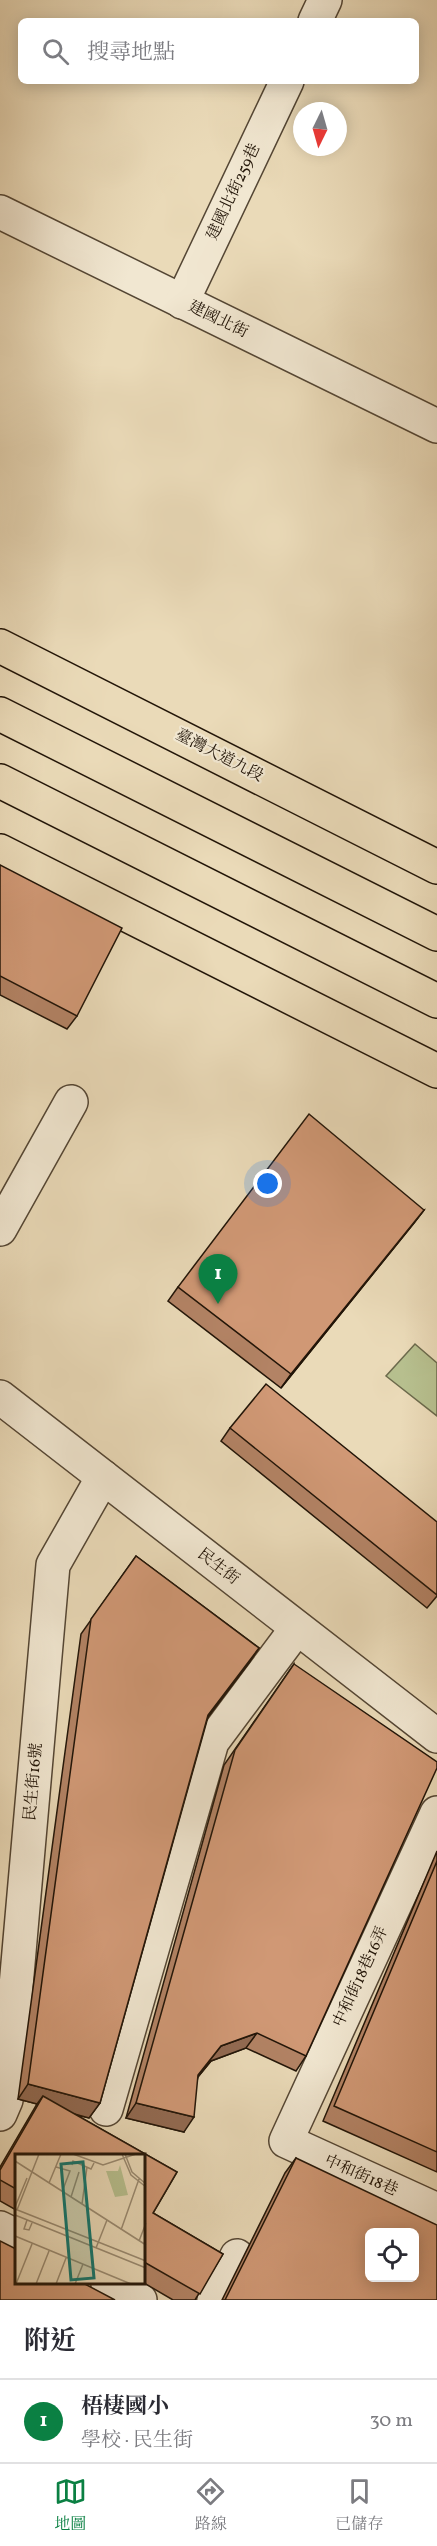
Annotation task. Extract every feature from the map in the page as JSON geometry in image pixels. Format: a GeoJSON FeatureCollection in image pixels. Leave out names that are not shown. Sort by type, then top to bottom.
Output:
{"type":"FeatureCollection","features":[{"type":"Feature","properties":{"kind":"main road","name":"臺灣大道九段"},"geometry":{"type":"LineString","coordinates":[[0,646],[437,867]]}},
{"type":"Feature","properties":{"kind":"main road"},"geometry":{"type":"LineString","coordinates":[[0,714],[437,934]]}},
{"type":"Feature","properties":{"kind":"main road"},"geometry":{"type":"LineString","coordinates":[[0,781],[437,1001]]}},
{"type":"Feature","properties":{"kind":"main road"},"geometry":{"type":"LineString","coordinates":[[0,851],[437,1071]]}},
{"type":"Feature","properties":{"kind":"street"},"geometry":{"type":"LineString","coordinates":[[316,18],[325,0]]}},
{"type":"Feature","properties":{"kind":"street","name":"建國北街259巷"},"geometry":{"type":"LineString","coordinates":[[182,302],[286,84]]}},
{"type":"Feature","properties":{"kind":"street","name":"建國北街"},"geometry":{"type":"LineString","coordinates":[[0,212],[437,426]]}},
{"type":"Feature","properties":{"kind":"street"},"geometry":{"type":"LineString","coordinates":[[0,1229],[71,1102]]}},
{"type":"Feature","properties":{"kind":"street","name":"民生街"},"geometry":{"type":"LineString","coordinates":[[0,1397],[437,1736]]}},
{"type":"Feature","properties":{"kind":"street","name":"民生街16號"},"geometry":{"type":"LineString","coordinates":[[3,2107],[53,1565],[103,1477]]}},
{"type":"Feature","properties":{"kind":"street"},"geometry":{"type":"LineString","coordinates":[[106,2109],[213,1742],[297,1628]]}},
{"type":"Feature","properties":{"kind":"street","name":"中和街18巷16弄"},"geometry":{"type":"LineString","coordinates":[[286,2141],[437,1813]]}},
{"type":"Feature","properties":{"kind":"street","name":"中和街18巷"},"geometry":{"type":"LineString","coordinates":[[286,2141],[437,2210]]}},
{"type":"Feature","properties":{"kind":"street"},"geometry":{"type":"LineString","coordinates":[[0,2228],[15,2236]]}},
{"type":"Feature","properties":{"kind":"street"},"geometry":{"type":"LineString","coordinates":[[214,2300],[237,2256]]}},
{"type":"Feature","properties":{"kind":"street"},"geometry":{"type":"LineString","coordinates":[[112,2285],[140,2300]]}},
{"type":"Feature","properties":{"kind":"green space"},"geometry":{"type":"Polygon","coordinates":[[[415,1344],[437,1363],[437,1416],[386,1376],[415,1344]]]}},
{"type":"Feature","properties":{"kind":"building"},"geometry":{"type":"Polygon","coordinates":[[[0,865],[122,928],[77,1016],[0,976],[0,865]]]}},
{"type":"Feature","properties":{"kind":"building"},"geometry":{"type":"Polygon","coordinates":[[[309,1114],[424,1210],[291,1374],[178,1287],[309,1114]]]}},
{"type":"Feature","properties":{"kind":"building"},"geometry":{"type":"Polygon","coordinates":[[[266,1384],[437,1522],[437,1595],[230,1428],[266,1384]]]}},
{"type":"Feature","properties":{"kind":"building"},"geometry":{"type":"Polygon","coordinates":[[[136,1556],[259,1648],[208,1715],[100,2103],[28,2084],[91,1619],[136,1556]]]}},
{"type":"Feature","properties":{"kind":"building"},"geometry":{"type":"Polygon","coordinates":[[[294,1664],[437,1762],[437,1768],[306,2056],[257,2033],[221,2046],[198,2075],[194,2117],[136,2103],[235,1750],[294,1664]]]}},
{"type":"Feature","properties":{"kind":"building"},"geometry":{"type":"Polygon","coordinates":[[[437,1861],[437,2152],[334,2106],[437,1861]]]}},
{"type":"Feature","properties":{"kind":"building"},"geometry":{"type":"Polygon","coordinates":[[[43,2096],[145,2154],[15,2154],[15,2188],[0,2180],[0,2170],[43,2096]]]}},
{"type":"Feature","properties":{"kind":"building"},"geometry":{"type":"Polygon","coordinates":[[[146,2154],[177,2172],[153,2213],[223,2254],[200,2294],[146,2263],[146,2154]]]}},
{"type":"Feature","properties":{"kind":"building"},"geometry":{"type":"Polygon","coordinates":[[[296,2158],[437,2225],[437,2300],[225,2300],[296,2158]]]}},
{"type":"Feature","properties":{"kind":"building"},"geometry":{"type":"Polygon","coordinates":[[[0,2241],[15,2248],[15,2285],[87,2285],[115,2300],[0,2300],[0,2241]]]}},
{"type":"Feature","properties":{"kind":"place","name":"梧棲國小"},"geometry":{"type":"Point","coordinates":[218,1304]}}]}
